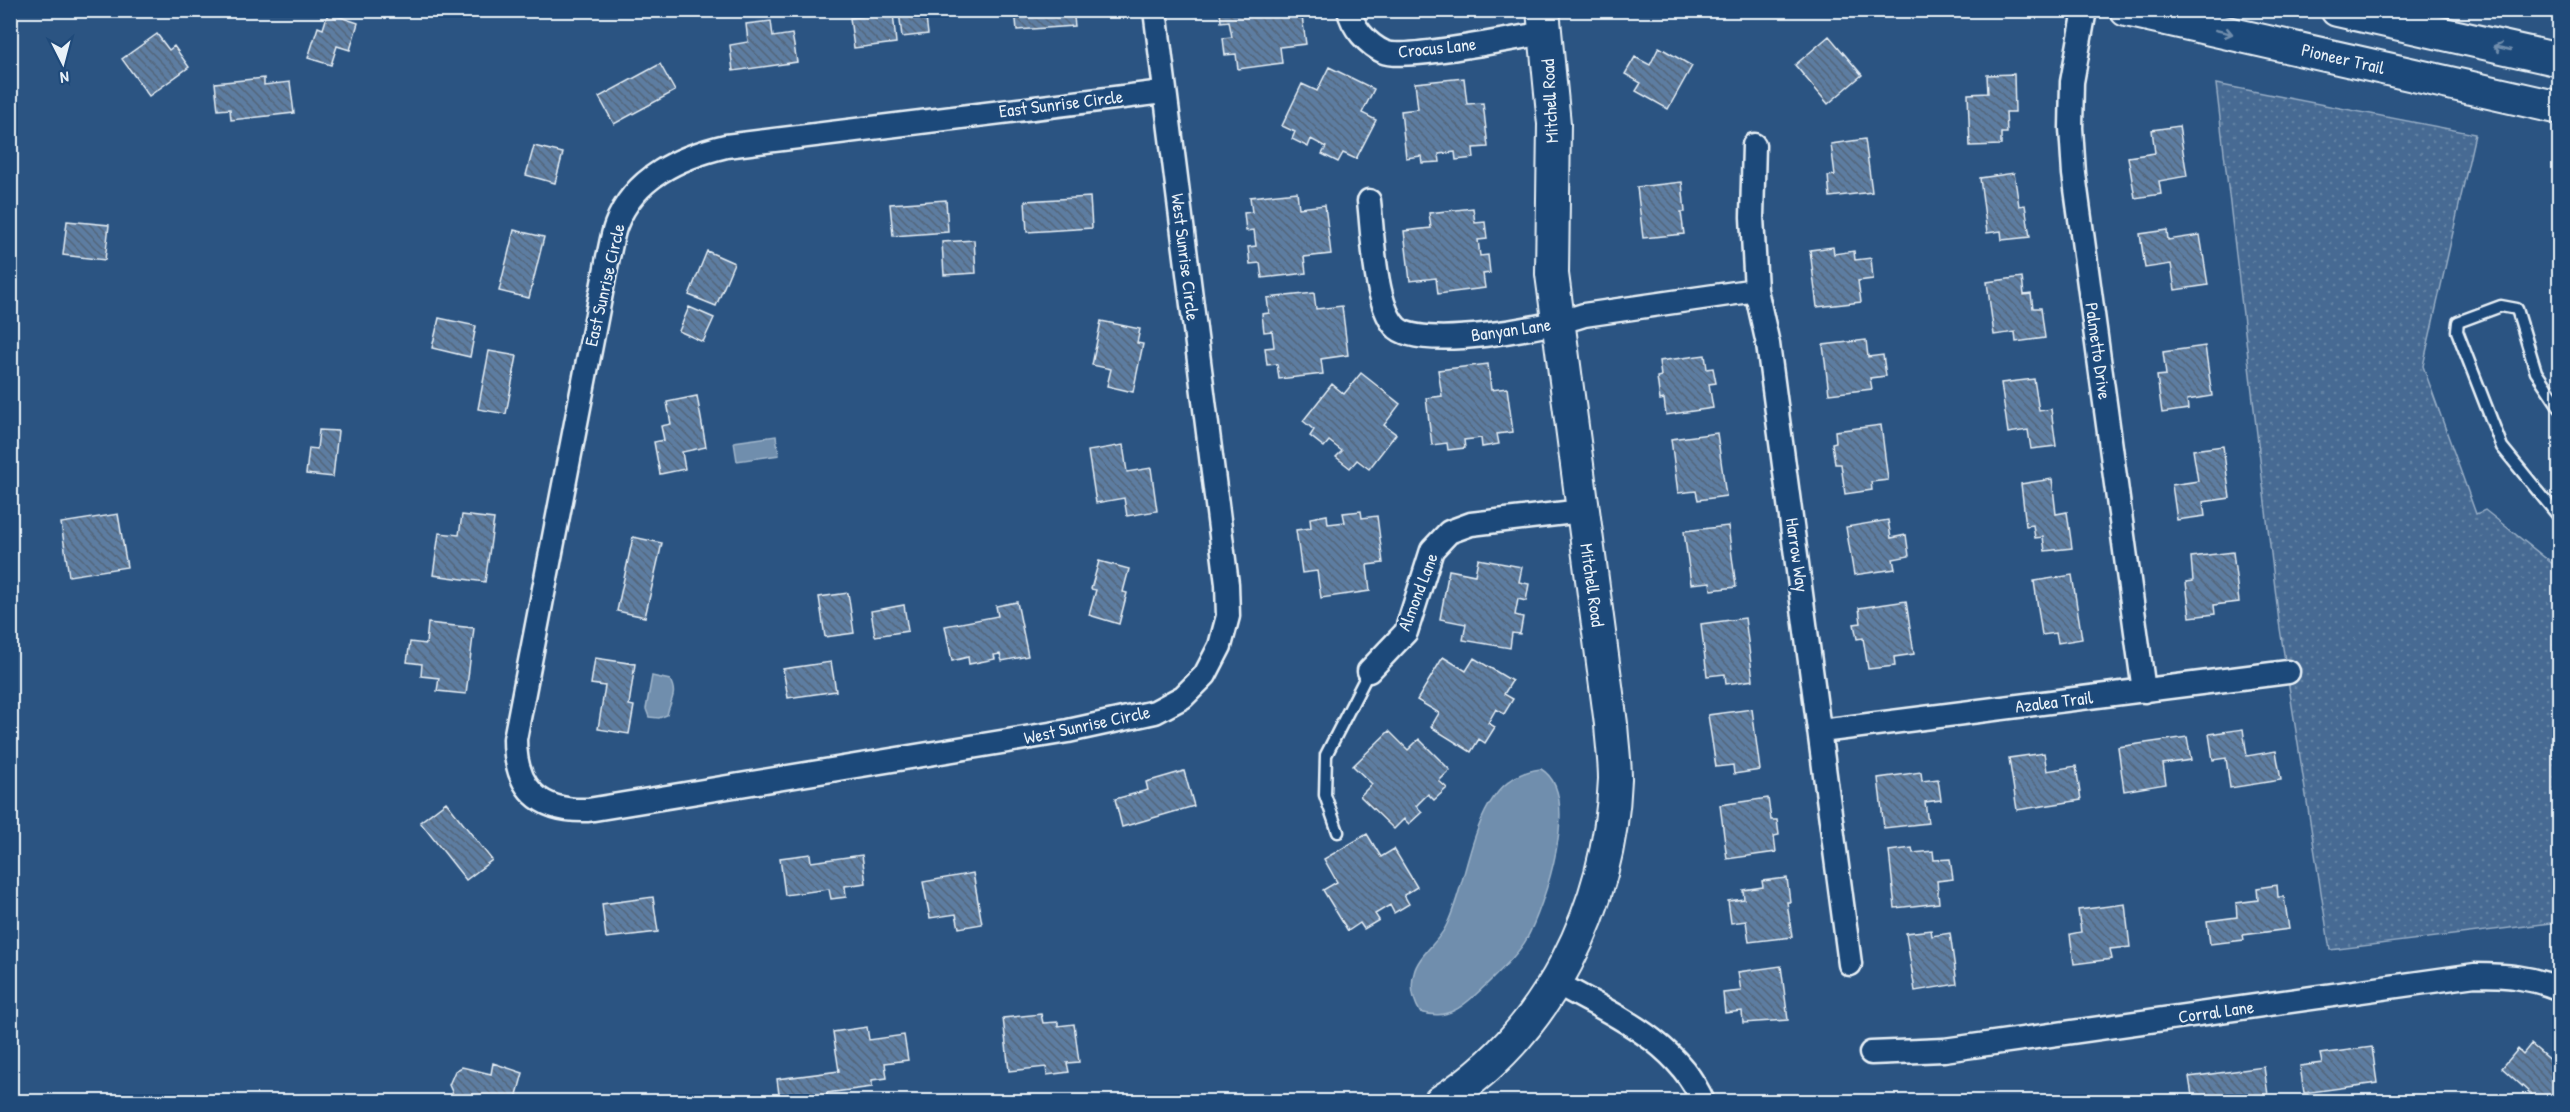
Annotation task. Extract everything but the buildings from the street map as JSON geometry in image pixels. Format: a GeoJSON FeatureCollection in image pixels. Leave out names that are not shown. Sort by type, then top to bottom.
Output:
{"type":"FeatureCollection","features":[{"type":"Feature","properties":{"kind":"main road","name":"Pioneer Trail"},"geometry":{"type":"LineString","coordinates":[[2126,10],[2559,108]]}},
{"type":"Feature","properties":{"kind":"main road"},"geometry":{"type":"LineString","coordinates":[[2337,10],[2559,60]]}},
{"type":"Feature","properties":{"kind":"main road","name":"Mitchell Road"},"geometry":{"type":"LineString","coordinates":[[1440,1101],[1498,1056],[1534,1013],[1572,952],[1595,896],[1609,833],[1615,778],[1611,724],[1551,274],[1554,124],[1544,22]]}},
{"type":"Feature","properties":{"kind":"street","name":"West Sunrise Circle"},"geometry":{"type":"LineString","coordinates":[[515,739],[515,757],[519,775],[530,791],[546,804],[566,811],[588,810],[1068,731],[1155,712],[1183,697],[1204,675],[1220,646],[1228,616],[1227,584],[1163,92],[1155,10]]}},
{"type":"Feature","properties":{"kind":"street","name":"Crocus Lane"},"geometry":{"type":"LineString","coordinates":[[1349,10],[1350,19],[1364,38],[1385,53],[1411,54],[1544,22]]}},
{"type":"Feature","properties":{"kind":"street","name":"Palmetto Drive"},"geometry":{"type":"LineString","coordinates":[[2085,10],[2072,82],[2071,128],[2074,174],[2144,691]]}},
{"type":"Feature","properties":{"kind":"street","name":"East Sunrise Circle"},"geometry":{"type":"LineString","coordinates":[[515,739],[608,257],[616,224],[635,193],[660,170],[693,154],[726,146],[1163,92]]}},
{"type":"Feature","properties":{"kind":"street","name":"Harrow Way"},"geometry":{"type":"LineString","coordinates":[[1754,145],[1752,217],[1756,290],[1768,344],[1821,731],[1850,964]]}},
{"type":"Feature","properties":{"kind":"street","name":"Banyan Lane"},"geometry":{"type":"LineString","coordinates":[[1369,201],[1381,299],[1397,329],[1416,337],[1439,339],[1559,324],[1584,315],[1756,290]]}},
{"type":"Feature","properties":{"kind":"street","name":"Almond Lane"},"geometry":{"type":"LineString","coordinates":[[1369,670],[1406,632],[1432,549],[1449,532],[1471,525],[1582,511]]}},
{"type":"Feature","properties":{"kind":"street","name":"Azalea Trail"},"geometry":{"type":"LineString","coordinates":[[1821,731],[2288,672]]}},
{"type":"Feature","properties":{"kind":"street","name":"Corral Lane"},"geometry":{"type":"LineString","coordinates":[[1871,1053],[1944,1050],[2475,975],[2504,975],[2536,979],[2559,989]]}},
{"type":"Feature","properties":{"kind":"street"},"geometry":{"type":"LineString","coordinates":[[1555,982],[1656,1041],[1676,1061],[1703,1101]]}},
{"type":"Feature","properties":{"kind":"lane"},"geometry":{"type":"LineString","coordinates":[[2559,408],[2536,372],[2517,309],[2501,306],[2458,322],[2457,331],[2502,447],[2559,518]]}},
{"type":"Feature","properties":{"kind":"lane"},"geometry":{"type":"LineString","coordinates":[[1338,832],[1325,795],[1326,755],[1369,670]]}},
{"type":"Feature","properties":{"kind":"shaded area"},"geometry":{"type":"Polygon","coordinates":[[[2216,84],[2475,134],[2423,366],[2476,514],[2485,510],[2559,569],[2559,922],[2330,950],[2279,622],[2216,84]]]}},
{"type":"Feature","properties":{"kind":"shaded area"},"geometry":{"type":"Polygon","coordinates":[[[776,436],[779,455],[737,461],[734,442],[776,436]]]}},
{"type":"Feature","properties":{"kind":"shaded area"},"geometry":{"type":"Polygon","coordinates":[[[652,676],[670,680],[673,690],[667,715],[659,718],[649,717],[646,709],[652,676]]]}},
{"type":"Feature","properties":{"kind":"shaded area"},"geometry":{"type":"Polygon","coordinates":[[[1541,769],[1553,782],[1559,801],[1559,825],[1550,878],[1534,924],[1526,940],[1504,967],[1462,1006],[1442,1014],[1420,1012],[1413,993],[1414,973],[1419,961],[1445,928],[1454,907],[1476,832],[1487,809],[1500,790],[1518,776],[1541,769]]]}}]}
